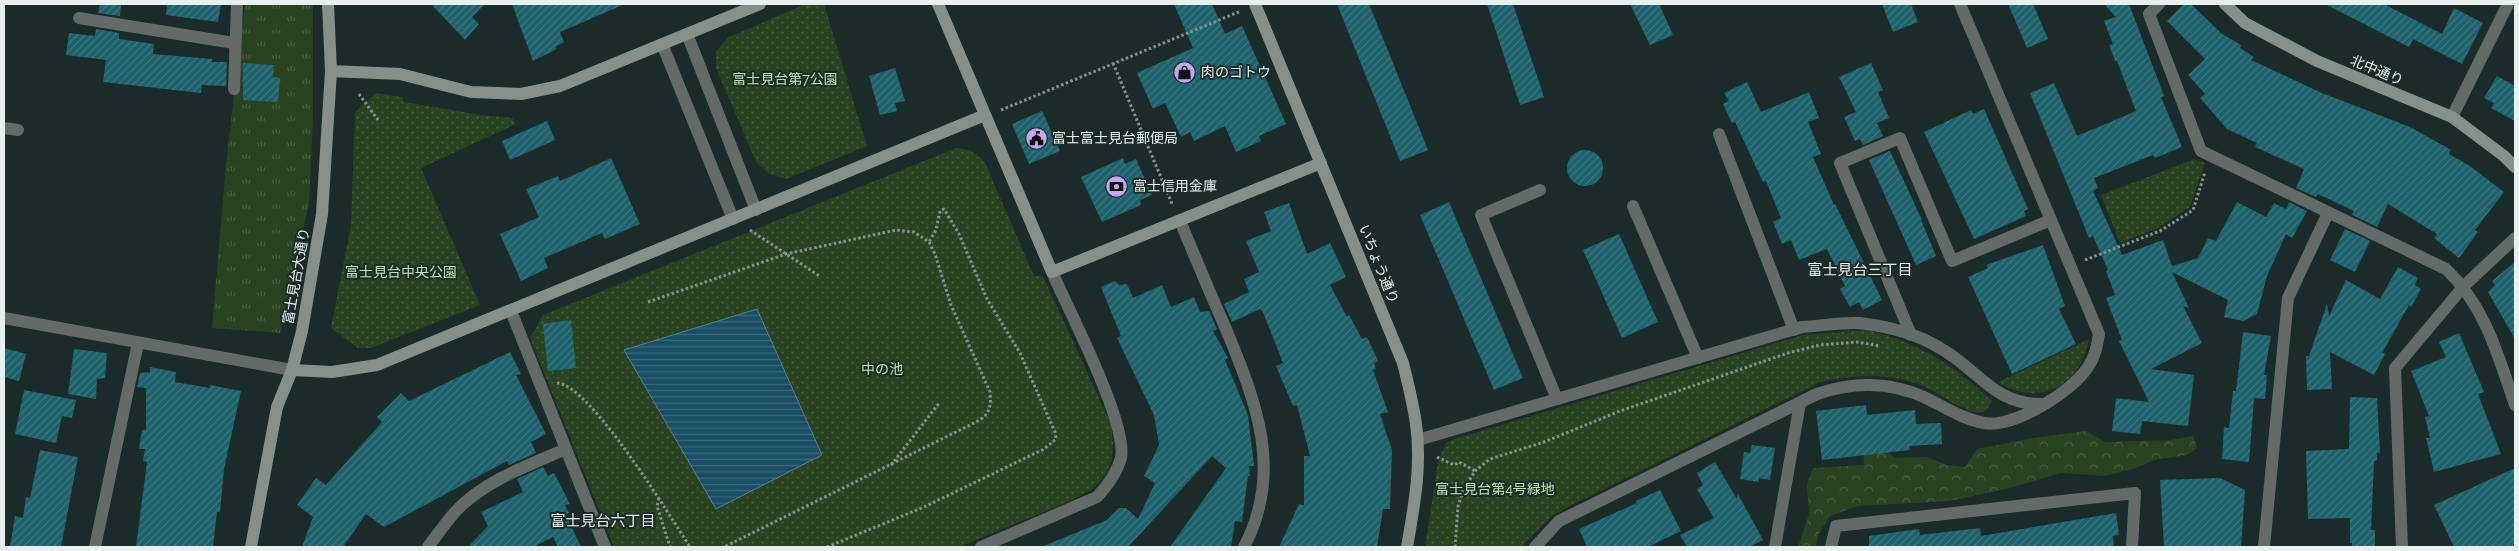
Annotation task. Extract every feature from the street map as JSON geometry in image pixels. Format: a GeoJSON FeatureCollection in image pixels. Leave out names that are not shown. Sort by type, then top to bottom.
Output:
{"type":"FeatureCollection","features":[{"type":"Feature","properties":{"kind":"street"},"geometry":{"type":"LineString","coordinates":[[234,89],[234,43],[237,4]]}},
{"type":"Feature","properties":{"kind":"street","name":"富士見台大通り"},"geometry":{"type":"LineString","coordinates":[[251,547],[277,407],[292,370],[302,331],[322,214],[331,71],[328,4]]}},
{"type":"Feature","properties":{"kind":"street"},"geometry":{"type":"LineString","coordinates":[[331,71],[400,74],[470,92],[521,94],[560,86],[758,4]]}},
{"type":"Feature","properties":{"kind":"street"},"geometry":{"type":"LineString","coordinates":[[938,4],[1052,272],[1117,418],[1121,458],[1110,482],[1097,497],[980,547]]}},
{"type":"Feature","properties":{"kind":"street","name":"いちょう通り"},"geometry":{"type":"LineString","coordinates":[[1255,4],[1400,356],[1410,391],[1418,440],[1416,496],[1407,547]]}},
{"type":"Feature","properties":{"kind":"street"},"geometry":{"type":"LineString","coordinates":[[1535,547],[1559,521],[1800,402],[1837,387],[1860,383],[1881,384],[1905,390],[1958,415],[1986,423],[2018,418],[2058,397],[2079,379],[2096,352],[2099,334],[1960,4]]}},
{"type":"Feature","properties":{"kind":"street"},"geometry":{"type":"LineString","coordinates":[[2159,4],[2148,14],[2202,150],[2446,269],[2464,286],[2486,324],[2515,405]]}},
{"type":"Feature","properties":{"kind":"street","name":"北中通り"},"geometry":{"type":"LineString","coordinates":[[2225,4],[2245,22],[2317,61],[2452,118],[2504,156],[2515,167]]}},
{"type":"Feature","properties":{"kind":"street"},"geometry":{"type":"LineString","coordinates":[[2452,118],[2508,4]]}},
{"type":"Feature","properties":{"kind":"street"},"geometry":{"type":"LineString","coordinates":[[79,18],[234,43]]}},
{"type":"Feature","properties":{"kind":"street"},"geometry":{"type":"LineString","coordinates":[[687,34],[756,210]]}},
{"type":"Feature","properties":{"kind":"street"},"geometry":{"type":"LineString","coordinates":[[662,44],[733,219]]}},
{"type":"Feature","properties":{"kind":"street"},"geometry":{"type":"LineString","coordinates":[[4,318],[292,370],[332,372],[377,365],[985,115]]}},
{"type":"Feature","properties":{"kind":"street"},"geometry":{"type":"LineString","coordinates":[[4,128],[18,130]]}},
{"type":"Feature","properties":{"kind":"street"},"geometry":{"type":"LineString","coordinates":[[1719,134],[1794,330]]}},
{"type":"Feature","properties":{"kind":"street"},"geometry":{"type":"LineString","coordinates":[[1911,335],[1840,162],[1900,138],[1952,261],[2050,220]]}},
{"type":"Feature","properties":{"kind":"street"},"geometry":{"type":"LineString","coordinates":[[1052,272],[1321,163]]}},
{"type":"Feature","properties":{"kind":"street"},"geometry":{"type":"LineString","coordinates":[[1540,190],[1481,215],[1557,399]]}},
{"type":"Feature","properties":{"kind":"street"},"geometry":{"type":"LineString","coordinates":[[1633,206],[1698,358]]}},
{"type":"Feature","properties":{"kind":"street"},"geometry":{"type":"LineString","coordinates":[[2264,547],[2288,298],[2328,213]]}},
{"type":"Feature","properties":{"kind":"street"},"geometry":{"type":"LineString","coordinates":[[1180,220],[1249,385],[1261,428],[1265,469],[1261,503],[1254,526],[1244,547]]}},
{"type":"Feature","properties":{"kind":"street"},"geometry":{"type":"LineString","coordinates":[[2402,547],[2395,368],[2464,286],[2515,238]]}},
{"type":"Feature","properties":{"kind":"street"},"geometry":{"type":"LineString","coordinates":[[511,311],[605,547]]}},
{"type":"Feature","properties":{"kind":"street"},"geometry":{"type":"LineString","coordinates":[[1418,440],[1794,330],[1859,323],[1911,335],[1940,348],[2004,397],[2024,404],[2043,404]]}},
{"type":"Feature","properties":{"kind":"street"},"geometry":{"type":"LineString","coordinates":[[95,547],[138,343]]}},
{"type":"Feature","properties":{"kind":"street"},"geometry":{"type":"LineString","coordinates":[[1775,547],[1800,402]]}},
{"type":"Feature","properties":{"kind":"street"},"geometry":{"type":"LineString","coordinates":[[428,547],[457,510],[476,494],[513,472],[566,448]]}},
{"type":"Feature","properties":{"kind":"street"},"geometry":{"type":"LineString","coordinates":[[1831,547],[1836,526],[2135,493],[2132,547]]}},
{"type":"Feature","properties":{"kind":"path"},"geometry":{"type":"LineString","coordinates":[[998,111],[1243,10]]}},
{"type":"Feature","properties":{"kind":"path"},"geometry":{"type":"LineString","coordinates":[[1114,63],[1173,207]]}},
{"type":"Feature","properties":{"kind":"path"},"geometry":{"type":"LineString","coordinates":[[359,94],[378,120]]}},
{"type":"Feature","properties":{"kind":"path"},"geometry":{"type":"LineString","coordinates":[[2070,266],[2160,230],[2193,210],[2211,155]]}},
{"type":"Feature","properties":{"kind":"path"},"geometry":{"type":"LineString","coordinates":[[827,547],[924,506],[1044,449],[1056,440],[1055,432],[1020,353],[987,299],[959,234],[944,209],[940,211],[936,230],[929,242]]}},
{"type":"Feature","properties":{"kind":"path"},"geometry":{"type":"LineString","coordinates":[[747,229],[821,277]]}},
{"type":"Feature","properties":{"kind":"path"},"geometry":{"type":"LineString","coordinates":[[648,302],[786,254],[896,230],[914,232],[929,242],[957,320],[979,362],[990,392],[991,406],[986,416],[980,420],[889,467],[724,547]]}},
{"type":"Feature","properties":{"kind":"path"},"geometry":{"type":"LineString","coordinates":[[1455,547],[1458,506],[1466,483],[1475,471],[1490,459],[1544,442],[1620,411],[1788,353],[1820,345],[1857,342],[1886,347]]}},
{"type":"Feature","properties":{"kind":"path"},"geometry":{"type":"LineString","coordinates":[[540,383],[563,383],[574,391],[618,438],[690,547]]}},
{"type":"Feature","properties":{"kind":"path"},"geometry":{"type":"LineString","coordinates":[[889,467],[940,402]]}},
{"type":"Feature","properties":{"kind":"path"},"geometry":{"type":"LineString","coordinates":[[1437,456],[1454,465],[1459,462],[1475,471]]}},
{"type":"Feature","properties":{"kind":"path"},"geometry":{"type":"LineString","coordinates":[[659,498],[658,506],[670,547]]}},
{"type":"Feature","properties":{"kind":"green space"},"geometry":{"type":"Polygon","coordinates":[[[245,4],[313,4],[313,119],[309,204],[280,333],[212,328],[226,164],[245,4]]]}},
{"type":"Feature","properties":{"kind":"green space","name":"富士見台第7公園"},"geometry":{"type":"Polygon","coordinates":[[[806,4],[824,4],[867,146],[786,179],[769,174],[756,162],[716,68],[716,51],[729,37],[806,4]]]}},
{"type":"Feature","properties":{"kind":"green space","name":"富士見台中央公園"},"geometry":{"type":"Polygon","coordinates":[[[376,93],[402,97],[404,102],[481,115],[512,118],[516,124],[421,168],[480,305],[371,348],[358,348],[331,328],[351,225],[355,112],[376,93]]]}},
{"type":"Feature","properties":{"kind":"green space","name":"中の池"},"geometry":{"type":"Polygon","coordinates":[[[956,148],[973,152],[986,165],[1034,276],[1043,276],[1111,424],[1112,459],[1106,474],[1094,488],[1070,501],[959,547],[614,547],[530,338],[543,315],[956,148]]]}},
{"type":"Feature","properties":{"kind":"green space"},"geometry":{"type":"Polygon","coordinates":[[[2194,159],[2205,163],[2190,207],[2158,228],[2120,243],[2101,195],[2194,159]]]}},
{"type":"Feature","properties":{"kind":"green space","name":"富士見台第4号緑地"},"geometry":{"type":"Polygon","coordinates":[[[1869,330],[1905,342],[1949,366],[1992,401],[1988,408],[1982,412],[1969,411],[1923,386],[1893,378],[1862,376],[1820,382],[1570,506],[1552,516],[1521,547],[1425,547],[1438,463],[1445,444],[1451,440],[1803,335],[1869,330]]]}},
{"type":"Feature","properties":{"kind":"green space"},"geometry":{"type":"Polygon","coordinates":[[[2089,339],[2077,369],[2068,380],[2056,388],[2043,392],[2028,393],[2013,390],[1998,382],[2089,339]]]}},
{"type":"Feature","properties":{"kind":"green space"},"geometry":{"type":"Polygon","coordinates":[[[2086,431],[2105,442],[2171,440],[2193,436],[2197,448],[2187,455],[2154,460],[2133,469],[2104,476],[2061,473],[2010,488],[1949,501],[1858,506],[1830,516],[1818,535],[1816,547],[1798,547],[1809,514],[1807,485],[1813,468],[1864,465],[1863,443],[1877,446],[1897,458],[1926,457],[1947,465],[1965,467],[1977,449],[2033,438],[2086,431]]]}},
{"type":"Feature","properties":{"kind":"water"},"geometry":{"type":"Polygon","coordinates":[[[757,309],[822,455],[716,509],[624,350],[757,309]]]}},
{"type":"Feature","properties":{"kind":"building"},"geometry":{"type":"Polygon","coordinates":[[[100,4],[121,4],[120,16],[98,13],[100,4]]]}},
{"type":"Feature","properties":{"kind":"building"},"geometry":{"type":"Polygon","coordinates":[[[167,4],[221,4],[218,22],[166,15],[167,4]]]}},
{"type":"Feature","properties":{"kind":"building"},"geometry":{"type":"Polygon","coordinates":[[[431,4],[485,4],[472,17],[479,24],[465,40],[431,4]]]}},
{"type":"Feature","properties":{"kind":"building"},"geometry":{"type":"Polygon","coordinates":[[[512,4],[625,4],[560,32],[564,42],[555,47],[557,49],[533,61],[512,4]]]}},
{"type":"Feature","properties":{"kind":"building"},"geometry":{"type":"Polygon","coordinates":[[[1174,4],[1212,4],[1225,34],[1242,26],[1286,124],[1259,136],[1261,141],[1236,152],[1225,126],[1194,141],[1190,132],[1181,137],[1165,103],[1153,109],[1137,73],[1193,48],[1174,4]]]}},
{"type":"Feature","properties":{"kind":"building"},"geometry":{"type":"Polygon","coordinates":[[[1337,4],[1369,4],[1428,150],[1400,161],[1337,4]]]}},
{"type":"Feature","properties":{"kind":"building"},"geometry":{"type":"Polygon","coordinates":[[[1487,4],[1513,4],[1544,97],[1520,105],[1487,4]]]}},
{"type":"Feature","properties":{"kind":"building"},"geometry":{"type":"Polygon","coordinates":[[[1630,4],[1659,4],[1673,35],[1650,45],[1630,4]]]}},
{"type":"Feature","properties":{"kind":"building"},"geometry":{"type":"Polygon","coordinates":[[[1882,4],[1911,4],[1918,22],[1893,32],[1882,4]]]}},
{"type":"Feature","properties":{"kind":"building"},"geometry":{"type":"Polygon","coordinates":[[[2008,4],[2033,4],[2048,39],[2027,48],[2008,4]]]}},
{"type":"Feature","properties":{"kind":"building"},"geometry":{"type":"Polygon","coordinates":[[[2104,4],[2129,4],[2164,96],[2161,97],[2182,147],[2155,158],[2153,155],[2094,178],[2098,188],[2093,191],[2122,255],[2163,240],[2172,266],[2198,258],[2208,238],[2216,241],[2237,202],[2266,217],[2274,203],[2286,209],[2289,202],[2307,211],[2292,238],[2286,234],[2267,276],[2257,314],[2243,321],[2224,317],[2228,300],[2172,272],[2189,308],[2183,306],[2202,343],[2151,369],[2194,375],[2188,426],[2142,421],[2140,434],[2112,431],[2116,398],[2149,402],[2119,341],[2122,340],[2106,298],[2115,295],[2106,271],[2108,270],[2093,236],[2089,238],[2030,93],[2054,83],[2077,136],[2136,111],[2109,45],[2113,44],[2104,21],[2116,17],[2104,4]]]}},
{"type":"Feature","properties":{"kind":"building"},"geometry":{"type":"Polygon","coordinates":[[[2184,4],[2191,4],[2222,34],[2241,45],[2240,48],[2254,57],[2251,60],[2322,93],[2410,127],[2451,150],[2449,154],[2470,166],[2504,192],[2475,230],[2478,232],[2459,258],[2434,238],[2437,234],[2388,204],[2377,227],[2352,215],[2354,211],[2318,194],[2316,197],[2296,188],[2304,169],[2255,147],[2257,143],[2227,129],[2200,98],[2205,94],[2188,75],[2205,59],[2167,21],[2184,4]]]}},
{"type":"Feature","properties":{"kind":"building"},"geometry":{"type":"Polygon","coordinates":[[[2325,4],[2384,4],[2442,34],[2454,8],[2483,23],[2462,64],[2413,39],[2409,47],[2325,4]]]}},
{"type":"Feature","properties":{"kind":"building"},"geometry":{"type":"Polygon","coordinates":[[[96,29],[119,33],[119,39],[154,44],[153,54],[212,59],[212,62],[227,62],[226,86],[202,85],[201,93],[103,82],[106,60],[66,55],[69,33],[95,36],[96,29]]]}},
{"type":"Feature","properties":{"kind":"building"},"geometry":{"type":"Polygon","coordinates":[[[243,63],[274,65],[273,77],[280,78],[278,102],[243,100],[243,63]]]}},
{"type":"Feature","properties":{"kind":"building"},"geometry":{"type":"Polygon","coordinates":[[[1871,63],[1883,90],[1878,92],[1889,118],[1877,123],[1883,136],[1863,145],[1860,139],[1855,141],[1844,117],[1856,112],[1839,77],[1871,63]]]}},
{"type":"Feature","properties":{"kind":"building"},"geometry":{"type":"Polygon","coordinates":[[[895,68],[905,101],[895,103],[897,111],[880,115],[869,76],[895,68]]]}},
{"type":"Feature","properties":{"kind":"building"},"geometry":{"type":"Polygon","coordinates":[[[2497,76],[2515,86],[2515,121],[2491,108],[2494,103],[2484,98],[2497,76]]]}},
{"type":"Feature","properties":{"kind":"building"},"geometry":{"type":"Polygon","coordinates":[[[1747,82],[1761,112],[1809,92],[1819,118],[1808,122],[1821,154],[1813,157],[1834,205],[1882,300],[1863,310],[1859,302],[1850,307],[1840,289],[1845,286],[1827,249],[1799,260],[1791,240],[1782,244],[1773,222],[1781,218],[1766,181],[1763,182],[1735,122],[1732,123],[1723,104],[1729,101],[1724,93],[1747,82]]]}},
{"type":"Feature","properties":{"kind":"building"},"geometry":{"type":"Polygon","coordinates":[[[1984,109],[2028,209],[2024,211],[2026,216],[1974,239],[1924,132],[1971,110],[1973,114],[1984,109]]]}},
{"type":"Feature","properties":{"kind":"building","name":"富士富士見台郵便局"},"geometry":{"type":"Polygon","coordinates":[[[1042,111],[1060,151],[1029,164],[1012,124],[1042,111]]]}},
{"type":"Feature","properties":{"kind":"building"},"geometry":{"type":"Polygon","coordinates":[[[547,121],[555,140],[510,160],[502,141],[547,121]]]}},
{"type":"Feature","properties":{"kind":"building"},"geometry":{"type":"Polygon","coordinates":[[[1585,150],[1598,155],[1603,168],[1598,181],[1585,186],[1572,181],[1567,168],[1572,155],[1585,150]]]}},
{"type":"Feature","properties":{"kind":"building"},"geometry":{"type":"Polygon","coordinates":[[[1890,151],[1922,220],[1936,256],[1916,265],[1869,160],[1890,151]]]}},
{"type":"Feature","properties":{"kind":"building"},"geometry":{"type":"Polygon","coordinates":[[[611,158],[640,224],[605,239],[602,233],[544,258],[548,268],[521,281],[500,234],[539,217],[526,189],[558,176],[560,181],[611,158]]]}},
{"type":"Feature","properties":{"kind":"building","name":"富士信用金庫"},"geometry":{"type":"Polygon","coordinates":[[[1123,158],[1125,164],[1136,159],[1152,195],[1140,200],[1141,205],[1102,222],[1081,177],[1123,158]]]}},
{"type":"Feature","properties":{"kind":"building"},"geometry":{"type":"Polygon","coordinates":[[[1449,202],[1523,378],[1494,390],[1420,215],[1449,202]]]}},
{"type":"Feature","properties":{"kind":"building"},"geometry":{"type":"Polygon","coordinates":[[[1289,203],[1307,254],[1330,243],[1346,277],[1330,285],[1347,317],[1349,315],[1362,339],[1367,337],[1378,361],[1374,363],[1376,369],[1373,370],[1388,412],[1380,414],[1392,450],[1390,509],[1383,509],[1377,547],[1279,547],[1299,504],[1304,505],[1304,456],[1310,456],[1297,405],[1293,406],[1276,366],[1283,363],[1263,312],[1260,309],[1232,322],[1224,304],[1249,292],[1244,279],[1259,272],[1246,241],[1271,231],[1264,212],[1289,203]]]}},
{"type":"Feature","properties":{"kind":"building"},"geometry":{"type":"Polygon","coordinates":[[[2345,229],[2370,241],[2355,272],[2330,260],[2345,229]]]}},
{"type":"Feature","properties":{"kind":"building"},"geometry":{"type":"Polygon","coordinates":[[[1619,234],[1658,322],[1622,338],[1583,250],[1619,234]]]}},
{"type":"Feature","properties":{"kind":"building"},"geometry":{"type":"Polygon","coordinates":[[[2043,245],[2065,306],[2059,309],[2076,344],[2012,374],[1968,277],[1988,268],[1986,265],[2043,245]]]}},
{"type":"Feature","properties":{"kind":"building"},"geometry":{"type":"Polygon","coordinates":[[[2515,262],[2515,339],[2488,292],[2495,285],[2492,281],[2515,262]]]}},
{"type":"Feature","properties":{"kind":"building"},"geometry":{"type":"Polygon","coordinates":[[[2398,267],[2418,278],[2415,285],[2421,289],[2411,307],[2409,305],[2382,353],[2385,354],[2374,375],[2330,352],[2332,389],[2307,390],[2306,356],[2309,356],[2327,304],[2329,316],[2346,280],[2380,299],[2398,267]]]}},
{"type":"Feature","properties":{"kind":"building"},"geometry":{"type":"Polygon","coordinates":[[[1115,281],[1119,285],[1127,284],[1133,298],[1162,285],[1171,307],[1194,297],[1200,312],[1209,311],[1217,329],[1213,331],[1228,358],[1225,360],[1248,415],[1254,466],[1249,466],[1250,476],[1248,476],[1242,522],[1235,521],[1231,547],[1170,547],[1226,468],[1212,456],[1128,547],[1041,547],[1107,520],[1119,508],[1126,508],[1138,519],[1155,483],[1144,476],[1159,445],[1154,415],[1117,338],[1121,336],[1101,287],[1115,281]]]}},
{"type":"Feature","properties":{"kind":"building"},"geometry":{"type":"Polygon","coordinates":[[[571,320],[576,368],[548,371],[543,324],[571,320]]]}},
{"type":"Feature","properties":{"kind":"building"},"geometry":{"type":"Polygon","coordinates":[[[2243,332],[2271,336],[2264,375],[2267,375],[2265,399],[2254,398],[2249,462],[2222,459],[2224,427],[2229,428],[2233,391],[2236,391],[2243,332]]]}},
{"type":"Feature","properties":{"kind":"building"},"geometry":{"type":"Polygon","coordinates":[[[2459,333],[2484,392],[2478,394],[2501,454],[2434,472],[2426,438],[2430,438],[2425,417],[2429,416],[2411,371],[2446,357],[2439,342],[2459,333]]]}},
{"type":"Feature","properties":{"kind":"building"},"geometry":{"type":"Polygon","coordinates":[[[4,348],[26,354],[19,381],[4,377],[4,348]]]}},
{"type":"Feature","properties":{"kind":"building"},"geometry":{"type":"Polygon","coordinates":[[[74,349],[107,353],[105,378],[97,379],[96,399],[68,394],[74,349]]]}},
{"type":"Feature","properties":{"kind":"building"},"geometry":{"type":"Polygon","coordinates":[[[510,352],[521,374],[516,375],[546,434],[531,442],[536,453],[509,465],[507,461],[384,527],[366,514],[343,547],[302,547],[313,517],[297,505],[316,478],[326,485],[382,422],[377,417],[401,393],[409,401],[510,352]]]}},
{"type":"Feature","properties":{"kind":"building"},"geometry":{"type":"Polygon","coordinates":[[[150,367],[176,372],[175,382],[210,388],[210,385],[241,391],[224,469],[220,512],[217,512],[213,547],[136,547],[147,462],[143,461],[145,449],[139,449],[142,430],[146,430],[146,388],[137,387],[140,373],[150,372],[150,367]]]}},
{"type":"Feature","properties":{"kind":"building"},"geometry":{"type":"Polygon","coordinates":[[[24,390],[76,400],[72,418],[62,416],[56,443],[15,434],[24,390]]]}},
{"type":"Feature","properties":{"kind":"building"},"geometry":{"type":"Polygon","coordinates":[[[2350,397],[2377,398],[2380,453],[2377,453],[2377,460],[2374,461],[2371,530],[2375,530],[2375,547],[2352,547],[2352,543],[2350,543],[2350,518],[2308,519],[2306,451],[2349,449],[2350,397]]]}},
{"type":"Feature","properties":{"kind":"building"},"geometry":{"type":"Polygon","coordinates":[[[1866,405],[1867,415],[1915,410],[1916,424],[1941,423],[1942,444],[1909,446],[1910,450],[1822,460],[1816,411],[1866,405]]]}},
{"type":"Feature","properties":{"kind":"building"},"geometry":{"type":"Polygon","coordinates":[[[1752,445],[1775,448],[1770,480],[1759,478],[1759,482],[1740,479],[1744,452],[1750,453],[1752,445]]]}},
{"type":"Feature","properties":{"kind":"building"},"geometry":{"type":"Polygon","coordinates":[[[40,450],[78,457],[61,547],[10,547],[15,516],[23,518],[26,497],[30,498],[40,450]]]}},
{"type":"Feature","properties":{"kind":"building"},"geometry":{"type":"Polygon","coordinates":[[[1715,462],[1737,499],[1738,494],[1763,540],[1749,547],[1687,547],[1680,535],[1714,518],[1697,489],[1703,485],[1697,473],[1715,462]]]}},
{"type":"Feature","properties":{"kind":"building"},"geometry":{"type":"Polygon","coordinates":[[[543,467],[548,476],[554,473],[570,504],[565,505],[569,513],[566,515],[581,547],[558,547],[553,537],[533,547],[468,547],[488,526],[481,512],[523,492],[517,479],[543,467]]]}},
{"type":"Feature","properties":{"kind":"building"},"geometry":{"type":"Polygon","coordinates":[[[2515,468],[2515,547],[2454,547],[2434,505],[2515,468]]]}},
{"type":"Feature","properties":{"kind":"building"},"geometry":{"type":"Polygon","coordinates":[[[2220,478],[2245,490],[2241,547],[2164,547],[2160,480],[2220,478]]]}},
{"type":"Feature","properties":{"kind":"building"},"geometry":{"type":"Polygon","coordinates":[[[1660,490],[1681,531],[1648,547],[1587,547],[1579,529],[1637,503],[1636,501],[1660,490]]]}},
{"type":"Feature","properties":{"kind":"building"},"geometry":{"type":"Polygon","coordinates":[[[2116,513],[2119,535],[2113,536],[2114,547],[1869,547],[1869,536],[1919,529],[1920,535],[1980,528],[1981,536],[2116,513]]]}},
{"type":"Feature","properties":{"kind":"place","name":"肉のゴトウ"},"geometry":{"type":"Point","coordinates":[1185,72]}},
{"type":"Feature","properties":{"kind":"place","name":"富士富士見台郵便局"},"geometry":{"type":"Point","coordinates":[1036,138]}},
{"type":"Feature","properties":{"kind":"place","name":"富士信用金庫"},"geometry":{"type":"Point","coordinates":[1117,186]}},
{"type":"Feature","properties":{"kind":"district","name":"富士見台三丁目"},"geometry":{"type":"Point","coordinates":[1860,270]}},
{"type":"Feature","properties":{"kind":"district","name":"富士見台六丁目"},"geometry":{"type":"Point","coordinates":[603,521]}}]}
